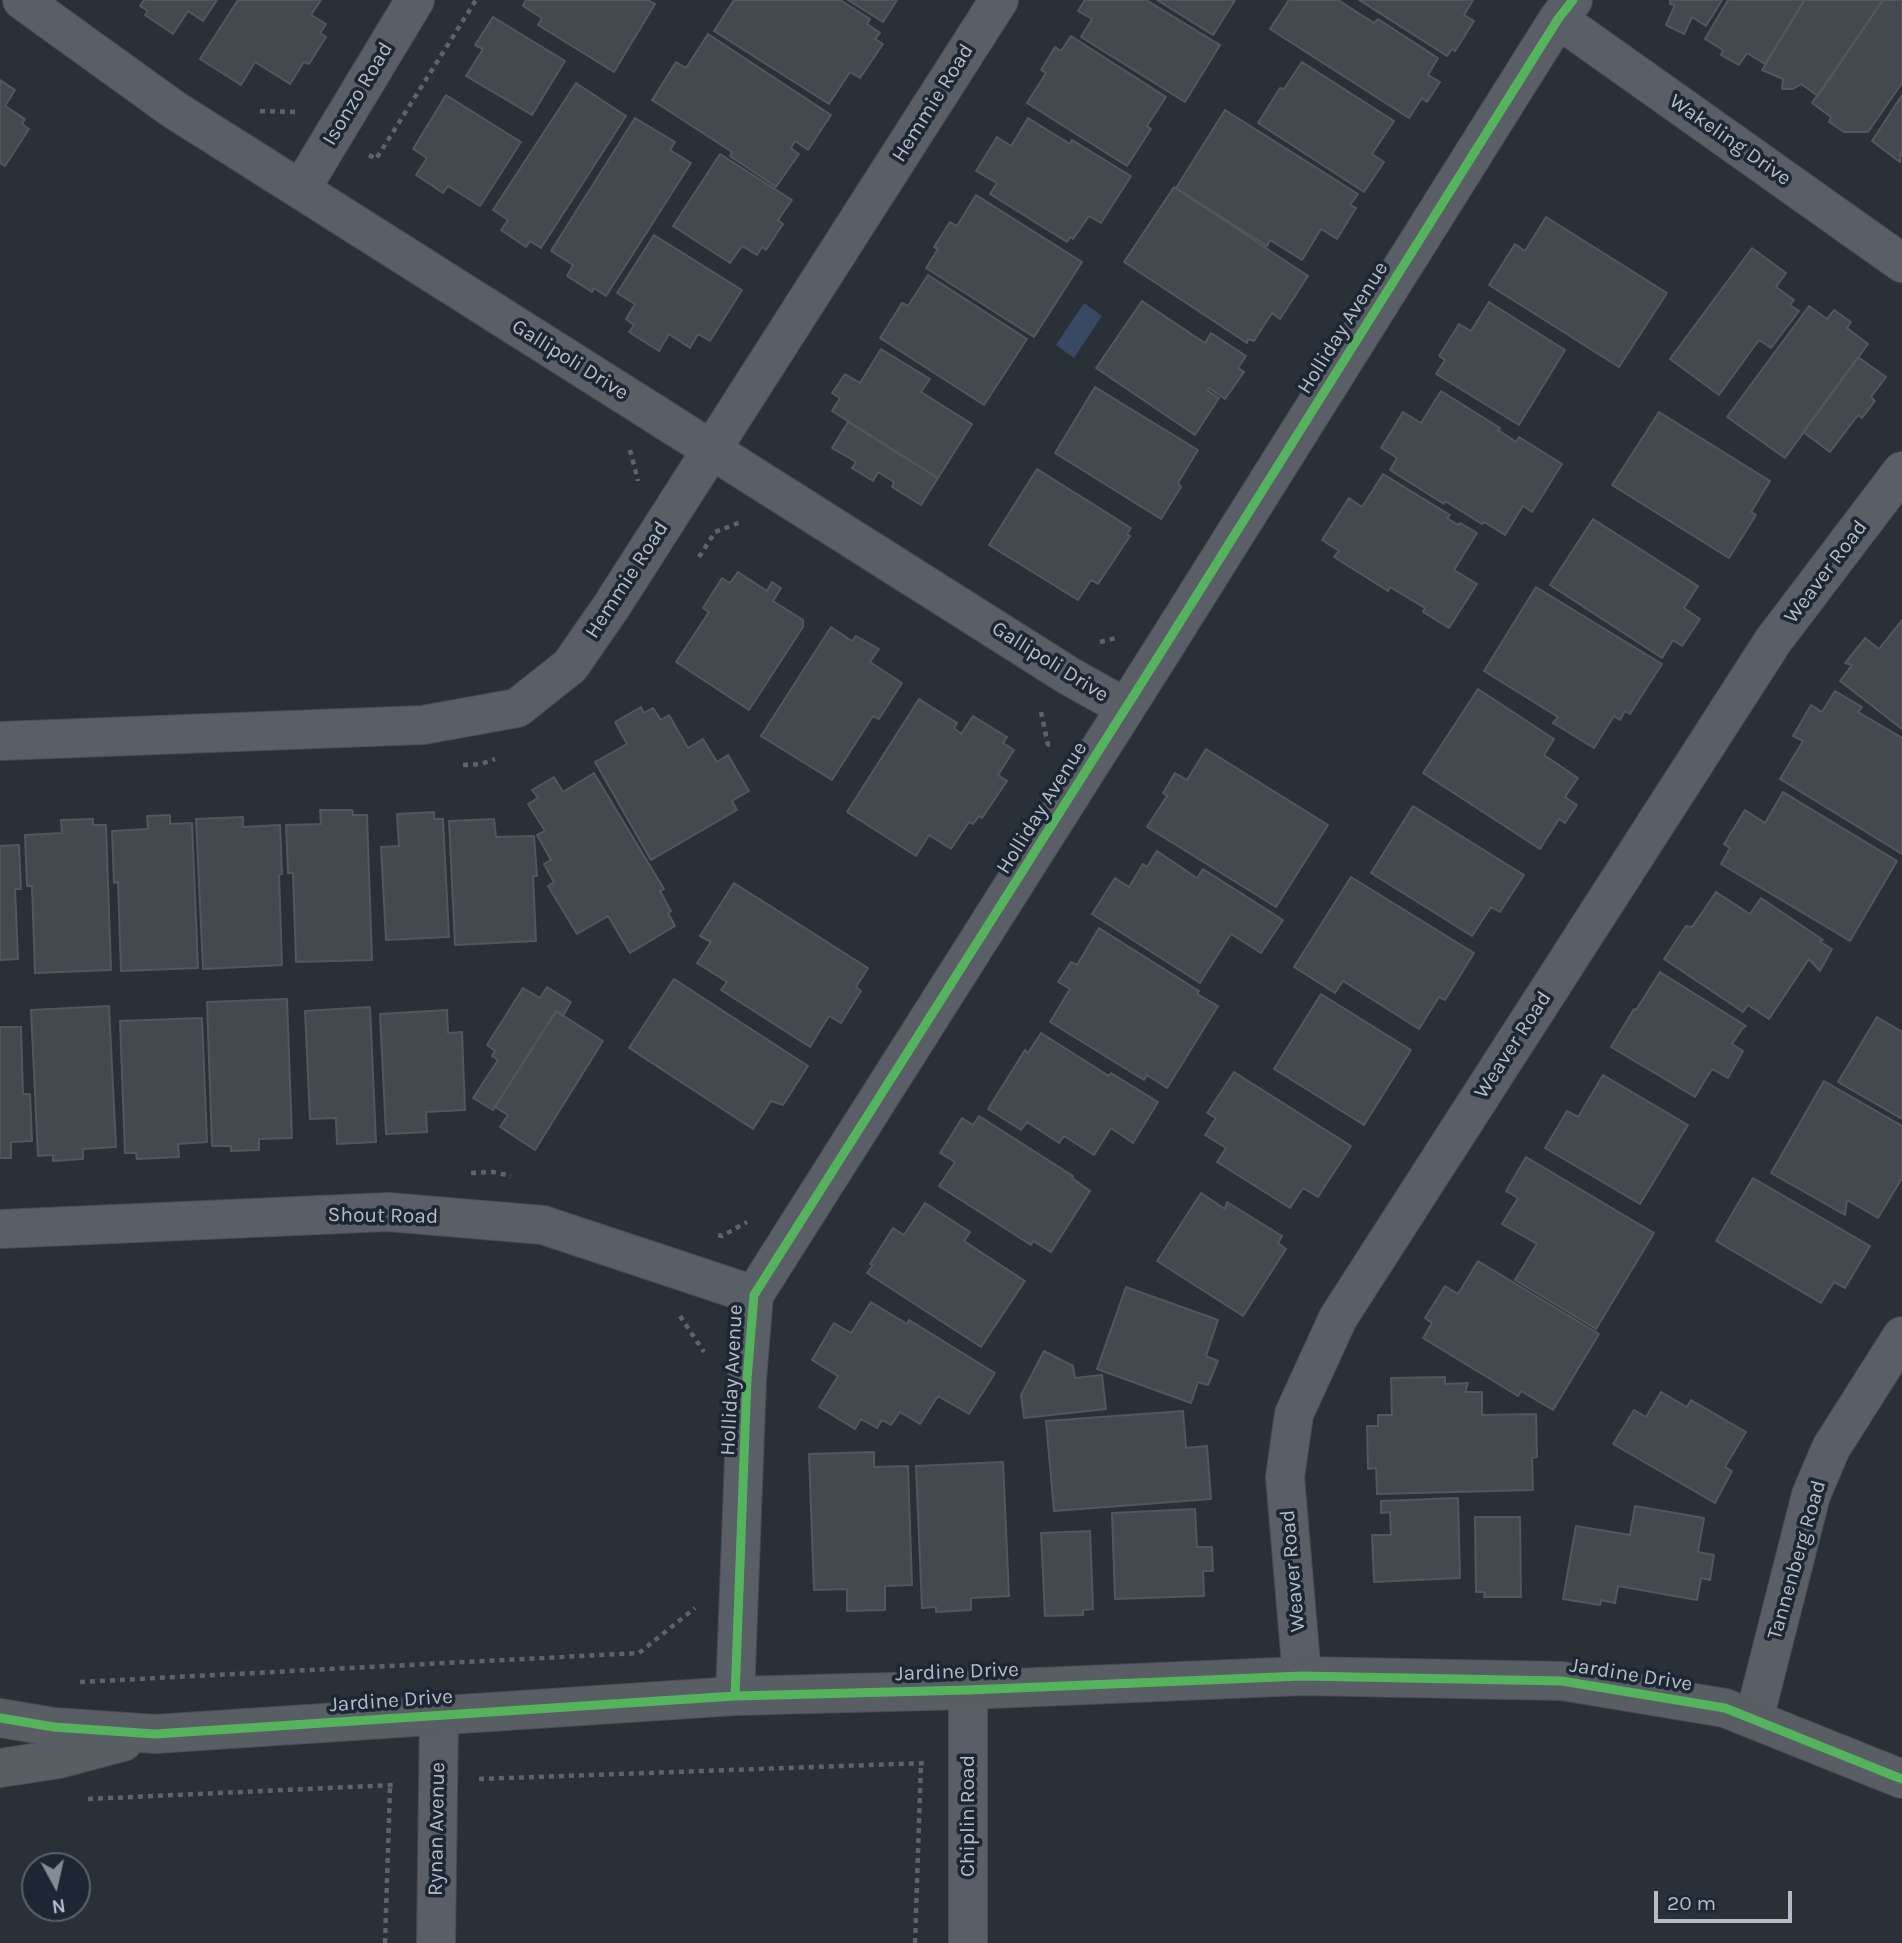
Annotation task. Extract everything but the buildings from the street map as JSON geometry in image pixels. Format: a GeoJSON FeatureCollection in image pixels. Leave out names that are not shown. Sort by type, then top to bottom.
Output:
{"type":"FeatureCollection","features":[{"type":"Feature","properties":{"kind":"street","name":"Gallipoli Drive"},"geometry":{"type":"LineString","coordinates":[[22,0],[173,108],[1069,676],[1126,708]]}},
{"type":"Feature","properties":{"kind":"street","name":"Isonzo Road"},"geometry":{"type":"LineString","coordinates":[[302,188],[415,0]]}},
{"type":"Feature","properties":{"kind":"street","name":"Hemmie Road"},"geometry":{"type":"LineString","coordinates":[[0,741],[423,725],[517,708],[569,666],[611,607],[999,0]]}},
{"type":"Feature","properties":{"kind":"street","name":"Wakeling Drive"},"geometry":{"type":"LineString","coordinates":[[1565,9],[1902,262]]}},
{"type":"Feature","properties":{"kind":"street","name":"Holliday Avenue"},"geometry":{"type":"LineString","coordinates":[[735,1696],[747,1379],[754,1295],[1565,9]]}},
{"type":"Feature","properties":{"kind":"street","name":"Weaver Road"},"geometry":{"type":"LineString","coordinates":[[1302,1676],[1285,1477],[1294,1414],[1338,1318],[1773,641],[1902,471]]}},
{"type":"Feature","properties":{"kind":"street","name":"Shout Road"},"geometry":{"type":"LineString","coordinates":[[0,1229],[388,1212],[543,1226],[754,1295]]}},
{"type":"Feature","properties":{"kind":"street","name":"Tannenberg Road"},"geometry":{"type":"LineString","coordinates":[[1754,1720],[1811,1495],[1831,1448],[1902,1336]]}},
{"type":"Feature","properties":{"kind":"street","name":"Jardine Drive"},"geometry":{"type":"LineString","coordinates":[[0,1718],[54,1727],[152,1734],[735,1696],[968,1690],[1302,1676],[1562,1681],[1725,1708],[1902,1779]]}},
{"type":"Feature","properties":{"kind":"street","name":"Chiplin Road"},"geometry":{"type":"LineString","coordinates":[[968,1690],[968,1943]]}},
{"type":"Feature","properties":{"kind":"street","name":"Rynan Avenue"},"geometry":{"type":"LineString","coordinates":[[436,1943],[439,1715]]}},
{"type":"Feature","properties":{"kind":"street"},"geometry":{"type":"LineString","coordinates":[[0,1768],[59,1759],[152,1734]]}},
{"type":"Feature","properties":{"kind":"path"},"geometry":{"type":"LineString","coordinates":[[361,151],[376,159],[476,0]]}},
{"type":"Feature","properties":{"kind":"path"},"geometry":{"type":"LineString","coordinates":[[257,111],[297,112],[302,105]]}},
{"type":"Feature","properties":{"kind":"path"},"geometry":{"type":"LineString","coordinates":[[619,443],[631,450],[639,485]]}},
{"type":"Feature","properties":{"kind":"path"},"geometry":{"type":"LineString","coordinates":[[692,567],[715,532],[740,521],[752,528]]}},
{"type":"Feature","properties":{"kind":"path"},"geometry":{"type":"LineString","coordinates":[[1092,644],[1116,638]]}},
{"type":"Feature","properties":{"kind":"path"},"geometry":{"type":"LineString","coordinates":[[1031,705],[1043,713],[1048,745],[1041,756]]}},
{"type":"Feature","properties":{"kind":"path"},"geometry":{"type":"LineString","coordinates":[[453,765],[481,764],[503,755]]}},
{"type":"Feature","properties":{"kind":"path"},"geometry":{"type":"LineString","coordinates":[[466,1173],[494,1172],[519,1178]]}},
{"type":"Feature","properties":{"kind":"path"},"geometry":{"type":"LineString","coordinates":[[709,1232],[722,1236],[749,1221]]}},
{"type":"Feature","properties":{"kind":"path"},"geometry":{"type":"LineString","coordinates":[[680,1316],[704,1351],[704,1364]]}},
{"type":"Feature","properties":{"kind":"path"},"geometry":{"type":"LineString","coordinates":[[70,1683],[639,1653],[699,1604]]}},
{"type":"Feature","properties":{"kind":"path"},"geometry":{"type":"LineString","coordinates":[[915,1943],[921,1763]]}},
{"type":"Feature","properties":{"kind":"path"},"geometry":{"type":"LineString","coordinates":[[385,1943],[390,1786]]}},
{"type":"Feature","properties":{"kind":"water"},"geometry":{"type":"Polygon","coordinates":[[[1084,303],[1102,316],[1074,358],[1056,345],[1084,303]]]}},
{"type":"Feature","properties":{"kind":"cycle path"},"geometry":{"type":"LineString","coordinates":[[735,1696],[747,1379],[754,1295],[1558,19],[1573,0]]}},
{"type":"Feature","properties":{"kind":"cycle path"},"geometry":{"type":"LineString","coordinates":[[0,1718],[54,1727],[155,1734],[735,1696],[968,1690],[1302,1676],[1562,1681],[1725,1708],[1902,1779]]}}]}
